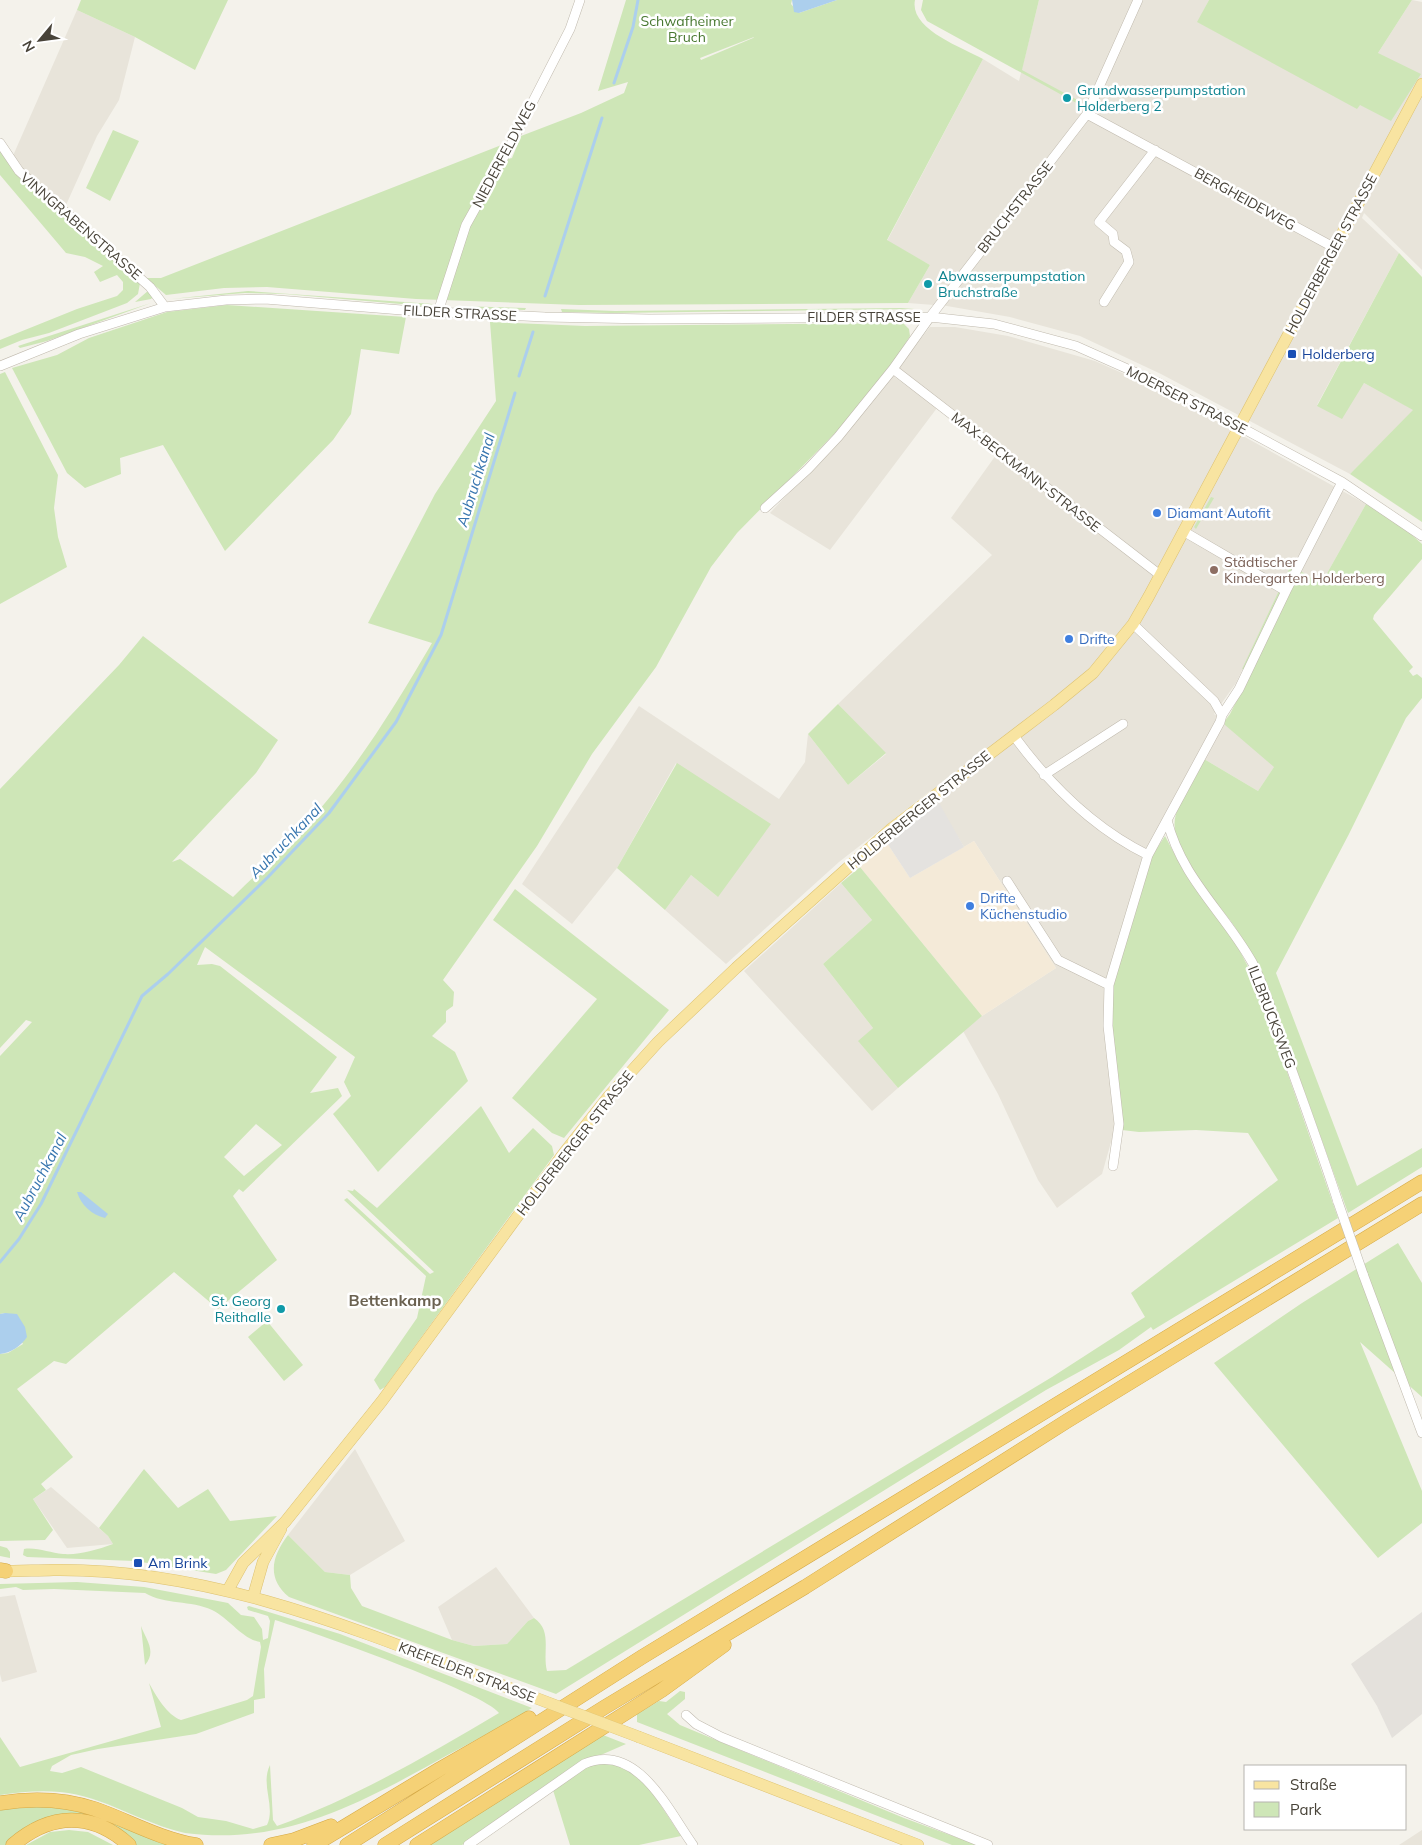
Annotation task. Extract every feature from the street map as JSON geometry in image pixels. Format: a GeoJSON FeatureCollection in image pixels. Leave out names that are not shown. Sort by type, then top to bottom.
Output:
{"type":"FeatureCollection","features":[{"type":"Feature","properties":{"kind":"highway"},"geometry":{"type":"LineString","coordinates":[[347,1845],[642,1657],[1422,1182]]}},
{"type":"Feature","properties":{"kind":"highway"},"geometry":{"type":"LineString","coordinates":[[385,1845],[597,1712],[805,1587],[1076,1416],[1422,1204]]}},
{"type":"Feature","properties":{"kind":"highway"},"geometry":{"type":"LineString","coordinates":[[417,1845],[662,1690],[725,1644],[782,1608],[805,1587]]}},
{"type":"Feature","properties":{"kind":"highway"},"geometry":{"type":"LineString","coordinates":[[314,1845],[440,1769],[642,1657]]}},
{"type":"Feature","properties":{"kind":"highway"},"geometry":{"type":"LineString","coordinates":[[271,1845],[323,1831],[393,1791],[440,1769]]}},
{"type":"Feature","properties":{"kind":"highway"},"geometry":{"type":"LineString","coordinates":[[0,1802],[35,1800],[67,1802],[94,1809],[160,1836],[196,1845]]}},
{"type":"Feature","properties":{"kind":"highway"},"geometry":{"type":"LineString","coordinates":[[13,1845],[27,1833],[52,1822],[82,1820],[102,1826],[120,1836],[129,1845]]}},
{"type":"Feature","properties":{"kind":"main road","name":"HOLDERBERGER STRASSE"},"geometry":{"type":"LineString","coordinates":[[228,1590],[243,1563],[285,1522],[382,1401],[564,1153],[609,1096],[658,1042],[743,962],[891,829],[1014,736],[1093,673],[1133,624],[1182,531],[1241,428],[1422,84]]}},
{"type":"Feature","properties":{"kind":"main road","name":"HOLDERBERGER STRASSE"},"geometry":{"type":"LineString","coordinates":[[253,1597],[263,1562],[285,1522]]}},
{"type":"Feature","properties":{"kind":"main road","name":"KREFELDER STRASSE"},"geometry":{"type":"LineString","coordinates":[[2,1571],[87,1570],[129,1574],[228,1590],[253,1597],[372,1636],[918,1845]]}},
{"type":"Feature","properties":{"kind":"street","name":"NIEDERFELDWEG"},"geometry":{"type":"LineString","coordinates":[[438,312],[466,225],[510,146],[570,29],[580,0]]}},
{"type":"Feature","properties":{"kind":"street","name":"BRUCHSTRASSE"},"geometry":{"type":"LineString","coordinates":[[765,508],[808,469],[832,443],[893,369],[930,317],[1087,114],[1138,0]]}},
{"type":"Feature","properties":{"kind":"street","name":"BERGHEIDEWEG"},"geometry":{"type":"LineString","coordinates":[[1087,114],[1335,248]]}},
{"type":"Feature","properties":{"kind":"street","name":"VINNGRABENSTRASSE"},"geometry":{"type":"LineString","coordinates":[[0,143],[19,171],[150,287],[165,308]]}},
{"type":"Feature","properties":{"kind":"street"},"geometry":{"type":"LineString","coordinates":[[1104,302],[1129,262],[1126,252],[1114,242],[1113,234],[1099,222],[1155,150]]}},
{"type":"Feature","properties":{"kind":"street","name":"FILDER STRASSE"},"geometry":{"type":"LineString","coordinates":[[0,366],[79,334],[165,308],[226,300],[265,299],[438,312],[649,319],[930,317]]}},
{"type":"Feature","properties":{"kind":"street","name":"MOERSER STRASSE"},"geometry":{"type":"LineString","coordinates":[[930,317],[994,324],[1076,346],[1157,382],[1342,482],[1422,536]]}},
{"type":"Feature","properties":{"kind":"street","name":"MAX-BECKMANN-STRASSE"},"geometry":{"type":"LineString","coordinates":[[893,369],[1160,575]]}},
{"type":"Feature","properties":{"kind":"street"},"geometry":{"type":"LineString","coordinates":[[1113,1166],[1118,1124],[1108,1026],[1109,985],[1148,855],[1220,722],[1222,715],[1239,689],[1286,591],[1342,482]]}},
{"type":"Feature","properties":{"kind":"street"},"geometry":{"type":"LineString","coordinates":[[1182,531],[1286,591]]}},
{"type":"Feature","properties":{"kind":"street"},"geometry":{"type":"LineString","coordinates":[[1133,624],[1214,701],[1222,715]]}},
{"type":"Feature","properties":{"kind":"street"},"geometry":{"type":"LineString","coordinates":[[1044,775],[1123,724]]}},
{"type":"Feature","properties":{"kind":"street"},"geometry":{"type":"LineString","coordinates":[[1014,736],[1044,775],[1105,831],[1148,855]]}},
{"type":"Feature","properties":{"kind":"street","name":"ILLBRUCKSWEG"},"geometry":{"type":"LineString","coordinates":[[1167,820],[1178,853],[1187,871],[1229,926],[1253,964],[1307,1110],[1363,1274],[1422,1433]]}},
{"type":"Feature","properties":{"kind":"street"},"geometry":{"type":"LineString","coordinates":[[1007,881],[1058,960],[1109,985]]}},
{"type":"Feature","properties":{"kind":"street"},"geometry":{"type":"LineString","coordinates":[[686,1715],[696,1724],[721,1737],[988,1845]]}},
{"type":"Feature","properties":{"kind":"street"},"geometry":{"type":"LineString","coordinates":[[468,1845],[584,1764],[596,1759],[610,1759],[636,1769],[648,1781],[693,1845]]}},
{"type":"Feature","properties":{"kind":"shaded area"},"geometry":{"type":"Polygon","coordinates":[[[1039,0],[1209,0],[1198,22],[1357,108],[1378,53],[1412,0],[1422,2],[1422,270],[1364,213],[1362,218],[1399,253],[1317,405],[1364,383],[1414,410],[1350,474],[1161,374],[1080,336],[1010,317],[947,306],[908,303],[930,265],[887,241],[983,59],[1019,81],[1039,0]]]}},
{"type":"Feature","properties":{"kind":"shaded area"},"geometry":{"type":"Polygon","coordinates":[[[77,10],[135,37],[119,100],[97,136],[66,205],[21,169],[12,158],[77,10]]]}},
{"type":"Feature","properties":{"kind":"shaded area"},"geometry":{"type":"Polygon","coordinates":[[[930,327],[955,327],[1008,336],[1095,361],[1156,388],[1366,504],[1321,584],[1291,565],[1236,683],[1214,714],[1279,760],[1258,791],[1204,759],[1152,842],[1105,1026],[1115,1128],[1102,1174],[1057,1208],[1038,1180],[998,1094],[963,1031],[982,1016],[1056,968],[974,841],[964,847],[930,791],[839,862],[726,964],[665,910],[691,875],[718,897],[676,763],[617,868],[572,924],[522,884],[639,706],[779,799],[805,762],[808,734],[848,785],[886,754],[838,704],[992,555],[951,518],[996,455],[894,372],[930,327]]]}},
{"type":"Feature","properties":{"kind":"shaded area"},"geometry":{"type":"Polygon","coordinates":[[[893,376],[937,408],[830,550],[770,513],[849,428],[893,376]]]}},
{"type":"Feature","properties":{"kind":"shaded area"},"geometry":{"type":"Polygon","coordinates":[[[939,803],[964,847],[910,878],[887,843],[939,803]]]}},
{"type":"Feature","properties":{"kind":"shaded area"},"geometry":{"type":"Polygon","coordinates":[[[974,841],[1056,968],[982,1016],[860,867],[887,843],[910,878],[974,841]]]}},
{"type":"Feature","properties":{"kind":"shaded area"},"geometry":{"type":"Polygon","coordinates":[[[841,883],[872,920],[823,964],[873,1028],[859,1042],[898,1088],[872,1111],[744,971],[841,883]]]}},
{"type":"Feature","properties":{"kind":"shaded area"},"geometry":{"type":"Polygon","coordinates":[[[355,1449],[405,1541],[350,1575],[325,1572],[288,1535],[355,1449]]]}},
{"type":"Feature","properties":{"kind":"shaded area"},"geometry":{"type":"Polygon","coordinates":[[[51,1487],[108,1536],[113,1544],[67,1548],[33,1499],[51,1487]]]}},
{"type":"Feature","properties":{"kind":"shaded area"},"geometry":{"type":"Polygon","coordinates":[[[496,1567],[534,1618],[528,1621],[507,1644],[474,1646],[452,1640],[438,1607],[496,1567]]]}},
{"type":"Feature","properties":{"kind":"shaded area"},"geometry":{"type":"Polygon","coordinates":[[[15,1595],[37,1672],[2,1682],[0,1674],[0,1597],[15,1595]]]}},
{"type":"Feature","properties":{"kind":"shaded area"},"geometry":{"type":"Polygon","coordinates":[[[1422,1612],[1422,1714],[1392,1738],[1377,1706],[1351,1664],[1422,1612]]]}},
{"type":"Feature","properties":{"kind":"shaded area"},"geometry":{"type":"Polygon","coordinates":[[[1422,1830],[1422,1845],[1399,1845],[1422,1830]]]}},
{"type":"Feature","properties":{"kind":"green space"},"geometry":{"type":"Polygon","coordinates":[[[81,0],[228,0],[195,70],[135,37],[77,10],[81,0]]]}},
{"type":"Feature","properties":{"kind":"green space","name":"Schwafheimer Bruch"},"geometry":{"type":"Polygon","coordinates":[[[626,0],[792,0],[791,4],[799,13],[837,0],[915,0],[915,10],[920,20],[928,28],[950,43],[983,59],[887,240],[930,265],[908,303],[579,305],[416,299],[267,287],[224,288],[166,295],[146,278],[161,278],[504,144],[499,161],[512,158],[521,136],[581,113],[624,93],[628,82],[598,91],[626,0]],[[754,37],[700,58],[701,60],[754,37]]]}},
{"type":"Feature","properties":{"kind":"green space"},"geometry":{"type":"Polygon","coordinates":[[[923,0],[1039,0],[1022,70],[1081,102],[1080,105],[927,21],[921,10],[923,0]]]}},
{"type":"Feature","properties":{"kind":"green space"},"geometry":{"type":"Polygon","coordinates":[[[1209,0],[1412,0],[1378,53],[1421,74],[1391,121],[1360,105],[1357,109],[1197,22],[1209,0]]]}},
{"type":"Feature","properties":{"kind":"green space"},"geometry":{"type":"Polygon","coordinates":[[[113,130],[139,141],[110,201],[86,188],[113,130]]]}},
{"type":"Feature","properties":{"kind":"green space"},"geometry":{"type":"Polygon","coordinates":[[[0,151],[17,175],[140,283],[138,294],[127,303],[49,333],[22,340],[0,349],[0,340],[77,309],[117,296],[123,290],[123,282],[117,275],[100,282],[94,272],[103,266],[85,257],[66,253],[0,175],[0,151]]]}},
{"type":"Feature","properties":{"kind":"green space"},"geometry":{"type":"Polygon","coordinates":[[[1399,253],[1422,277],[1422,522],[1350,474],[1413,410],[1364,383],[1342,419],[1317,406],[1399,253]]]}},
{"type":"Feature","properties":{"kind":"green space"},"geometry":{"type":"Polygon","coordinates":[[[149,290],[153,297],[151,299],[135,302],[149,290]]]}},
{"type":"Feature","properties":{"kind":"green space"},"geometry":{"type":"Polygon","coordinates":[[[248,291],[433,304],[424,306],[285,294],[245,293],[171,299],[248,291]]]}},
{"type":"Feature","properties":{"kind":"green space"},"geometry":{"type":"Polygon","coordinates":[[[151,303],[47,341],[20,348],[18,346],[151,303]]]}},
{"type":"Feature","properties":{"kind":"green space"},"geometry":{"type":"Polygon","coordinates":[[[227,305],[406,317],[399,354],[361,349],[351,414],[333,440],[225,551],[163,445],[120,458],[121,474],[85,488],[67,473],[12,368],[57,355],[89,338],[167,312],[227,305]]]}},
{"type":"Feature","properties":{"kind":"green space"},"geometry":{"type":"Polygon","coordinates":[[[455,306],[526,308],[525,310],[455,306]]]}},
{"type":"Feature","properties":{"kind":"green space"},"geometry":{"type":"Polygon","coordinates":[[[561,309],[615,311],[915,309],[611,313],[562,312],[561,309]]]}},
{"type":"Feature","properties":{"kind":"green space"},"geometry":{"type":"Polygon","coordinates":[[[490,322],[585,326],[903,323],[909,329],[910,336],[888,371],[840,428],[737,533],[711,567],[656,667],[592,754],[537,846],[443,980],[454,992],[453,1006],[446,1011],[446,1022],[432,1036],[455,1052],[468,1081],[378,1172],[333,1114],[351,1096],[344,1082],[355,1057],[205,947],[197,965],[212,964],[220,966],[337,1057],[310,1093],[338,1088],[342,1096],[243,1192],[239,1189],[233,1196],[277,1260],[218,1309],[174,1272],[66,1364],[54,1361],[17,1389],[73,1457],[41,1484],[46,1490],[33,1499],[53,1530],[45,1540],[0,1541],[0,1354],[8,1353],[23,1344],[5,1313],[0,1314],[0,1056],[32,1022],[26,1020],[0,1048],[0,789],[119,665],[143,636],[278,740],[256,773],[172,862],[180,859],[233,897],[298,834],[342,782],[389,714],[432,643],[368,623],[435,494],[496,401],[490,322]],[[256,1124],[224,1157],[244,1176],[282,1145],[256,1124]]]}},
{"type":"Feature","properties":{"kind":"green space"},"geometry":{"type":"Polygon","coordinates":[[[5,372],[58,475],[54,508],[58,537],[67,567],[0,604],[0,374],[5,372]]]}},
{"type":"Feature","properties":{"kind":"green space"},"geometry":{"type":"Polygon","coordinates":[[[1211,497],[1214,498],[1196,529],[1194,527],[1211,497]]]}},
{"type":"Feature","properties":{"kind":"green space"},"geometry":{"type":"Polygon","coordinates":[[[1366,504],[1403,527],[1422,544],[1422,559],[1374,615],[1373,619],[1413,667],[1409,671],[1413,676],[1417,674],[1422,678],[1422,698],[1406,718],[1349,834],[1276,973],[1357,1186],[1422,1148],[1422,1167],[1348,1213],[1263,976],[1235,927],[1201,885],[1183,856],[1177,842],[1175,828],[1176,814],[1185,793],[1204,759],[1258,791],[1274,767],[1225,725],[1224,722],[1250,674],[1242,669],[1291,565],[1321,584],[1366,504]]]}},
{"type":"Feature","properties":{"kind":"green space"},"geometry":{"type":"Polygon","coordinates":[[[838,704],[886,753],[848,785],[808,734],[838,704]]]}},
{"type":"Feature","properties":{"kind":"green space"},"geometry":{"type":"Polygon","coordinates":[[[677,763],[771,824],[718,897],[691,875],[665,910],[617,868],[677,763]]]}},
{"type":"Feature","properties":{"kind":"green space"},"geometry":{"type":"Polygon","coordinates":[[[1165,836],[1183,870],[1233,938],[1255,980],[1338,1218],[1153,1330],[1151,1327],[1119,1350],[1046,1390],[556,1694],[289,1597],[282,1590],[274,1575],[274,1567],[278,1551],[288,1535],[325,1572],[350,1575],[351,1588],[362,1606],[452,1640],[474,1646],[507,1644],[528,1621],[534,1618],[540,1623],[545,1635],[547,1671],[566,1670],[1052,1377],[1145,1317],[1131,1293],[1278,1180],[1248,1133],[1196,1130],[1139,1132],[1122,1130],[1111,1026],[1113,985],[1144,875],[1153,854],[1165,836]]]}},
{"type":"Feature","properties":{"kind":"green space"},"geometry":{"type":"Polygon","coordinates":[[[860,867],[982,1016],[898,1088],[858,1041],[873,1028],[823,964],[872,920],[841,883],[860,867]]]}},
{"type":"Feature","properties":{"kind":"green space"},"geometry":{"type":"Polygon","coordinates":[[[515,889],[669,1010],[564,1138],[552,1133],[512,1098],[597,999],[493,920],[515,889]]]}},
{"type":"Feature","properties":{"kind":"green space"},"geometry":{"type":"Polygon","coordinates":[[[481,1106],[509,1153],[533,1128],[552,1146],[554,1155],[385,1387],[380,1390],[374,1380],[417,1318],[426,1276],[344,1200],[347,1198],[430,1274],[434,1272],[347,1190],[353,1191],[354,1189],[377,1208],[481,1106]]]}},
{"type":"Feature","properties":{"kind":"green space"},"geometry":{"type":"Polygon","coordinates":[[[1398,1243],[1422,1283],[1422,1397],[1360,1342],[1422,1491],[1422,1523],[1378,1558],[1214,1363],[1302,1303],[1398,1243]]]}},
{"type":"Feature","properties":{"kind":"green space"},"geometry":{"type":"Polygon","coordinates":[[[267,1321],[303,1365],[284,1381],[248,1337],[267,1321]]]}},
{"type":"Feature","properties":{"kind":"green space"},"geometry":{"type":"Polygon","coordinates":[[[144,1469],[178,1508],[208,1489],[230,1521],[277,1516],[226,1570],[216,1574],[135,1561],[27,1557],[23,1555],[24,1549],[76,1554],[113,1544],[108,1536],[99,1528],[144,1469]]]}},
{"type":"Feature","properties":{"kind":"green space"},"geometry":{"type":"Polygon","coordinates":[[[0,1546],[7,1548],[10,1552],[10,1558],[0,1556],[0,1546]]]}},
{"type":"Feature","properties":{"kind":"green space"},"geometry":{"type":"Polygon","coordinates":[[[77,1582],[144,1587],[228,1603],[241,1615],[254,1617],[262,1629],[263,1640],[268,1638],[270,1621],[268,1616],[248,1610],[247,1607],[249,1606],[340,1634],[532,1708],[369,1797],[312,1820],[251,1834],[185,1833],[169,1829],[108,1804],[60,1792],[45,1791],[0,1795],[0,1737],[20,1767],[161,1727],[149,1683],[167,1710],[181,1720],[247,1700],[253,1696],[261,1647],[260,1642],[247,1637],[224,1618],[204,1607],[161,1599],[145,1593],[54,1589],[23,1590],[16,1587],[0,1589],[0,1584],[77,1582]],[[275,1620],[264,1669],[265,1698],[254,1700],[254,1713],[196,1734],[71,1755],[52,1766],[50,1771],[62,1773],[81,1767],[182,1808],[198,1817],[226,1821],[253,1829],[267,1825],[269,1818],[267,1773],[270,1765],[273,1820],[277,1826],[363,1789],[418,1760],[499,1713],[463,1691],[431,1677],[275,1620]]]}},
{"type":"Feature","properties":{"kind":"green space"},"geometry":{"type":"Polygon","coordinates":[[[141,1626],[150,1650],[150,1655],[145,1665],[141,1626]]]}},
{"type":"Feature","properties":{"kind":"green space"},"geometry":{"type":"Polygon","coordinates":[[[680,1691],[685,1692],[685,1699],[667,1714],[680,1725],[904,1818],[977,1845],[952,1845],[637,1722],[637,1714],[659,1701],[666,1702],[680,1691]]]}},
{"type":"Feature","properties":{"kind":"green space"},"geometry":{"type":"Polygon","coordinates":[[[603,1735],[626,1744],[578,1765],[462,1845],[430,1845],[603,1735]]]}},
{"type":"Feature","properties":{"kind":"green space"},"geometry":{"type":"Polygon","coordinates":[[[597,1762],[621,1765],[646,1783],[681,1836],[639,1845],[570,1845],[553,1790],[586,1767],[597,1762]]]}},
{"type":"Feature","properties":{"kind":"green space"},"geometry":{"type":"Polygon","coordinates":[[[68,1806],[178,1845],[135,1845],[84,1817],[7,1845],[0,1845],[0,1807],[68,1806]]]}},
{"type":"Feature","properties":{"kind":"green space"},"geometry":{"type":"Polygon","coordinates":[[[69,1830],[88,1832],[113,1845],[26,1845],[50,1832],[69,1830]]]}},
{"type":"Feature","properties":{"kind":"water"},"geometry":{"type":"Polygon","coordinates":[[[792,0],[837,0],[799,13],[794,12],[792,0]]]}},
{"type":"Feature","properties":{"kind":"water"},"geometry":{"type":"Polygon","coordinates":[[[77,1192],[81,1192],[108,1214],[105,1218],[88,1209],[81,1201],[77,1192]]]}},
{"type":"Feature","properties":{"kind":"water"},"geometry":{"type":"Polygon","coordinates":[[[0,1314],[17,1314],[25,1327],[27,1337],[15,1349],[0,1354],[0,1314]]]}},
{"type":"Feature","properties":{"kind":"waterway","name":"Aubruchkanal"},"geometry":{"type":"LineString","coordinates":[[614,83],[633,27],[638,0]]}},
{"type":"Feature","properties":{"kind":"waterway","name":"Aubruchkanal"},"geometry":{"type":"LineString","coordinates":[[545,296],[602,118]]}},
{"type":"Feature","properties":{"kind":"waterway","name":"Aubruchkanal"},"geometry":{"type":"LineString","coordinates":[[519,376],[533,332]]}},
{"type":"Feature","properties":{"kind":"waterway","name":"Aubruchkanal"},"geometry":{"type":"LineString","coordinates":[[0,1262],[19,1239],[41,1204],[142,996],[168,974],[268,877],[329,813],[396,722],[441,635],[515,393]]}},
{"type":"Feature","properties":{"kind":"place","name":"Grundwasserpumpstation Holderberg 2"},"geometry":{"type":"Point","coordinates":[1067,98]}},
{"type":"Feature","properties":{"kind":"place","name":"Abwasserpumpstation Bruchstraße"},"geometry":{"type":"Point","coordinates":[928,284]}},
{"type":"Feature","properties":{"kind":"place","name":"Holderberg"},"geometry":{"type":"Point","coordinates":[1292,354]}},
{"type":"Feature","properties":{"kind":"place","name":"Diamant Autofit"},"geometry":{"type":"Point","coordinates":[1157,513]}},
{"type":"Feature","properties":{"kind":"place","name":"Städtischer Kindergarten Holderberg"},"geometry":{"type":"Point","coordinates":[1214,570]}},
{"type":"Feature","properties":{"kind":"place","name":"Drifte"},"geometry":{"type":"Point","coordinates":[1069,639]}},
{"type":"Feature","properties":{"kind":"place","name":"Drifte Küchenstudio"},"geometry":{"type":"Point","coordinates":[970,906]}},
{"type":"Feature","properties":{"kind":"place","name":"St. Georg Reithalle"},"geometry":{"type":"Point","coordinates":[281,1309]}},
{"type":"Feature","properties":{"kind":"place","name":"Am Brink"},"geometry":{"type":"Point","coordinates":[138,1563]}},
{"type":"Feature","properties":{"kind":"district","name":"Bettenkamp"},"geometry":{"type":"Point","coordinates":[395,1300]}}]}
